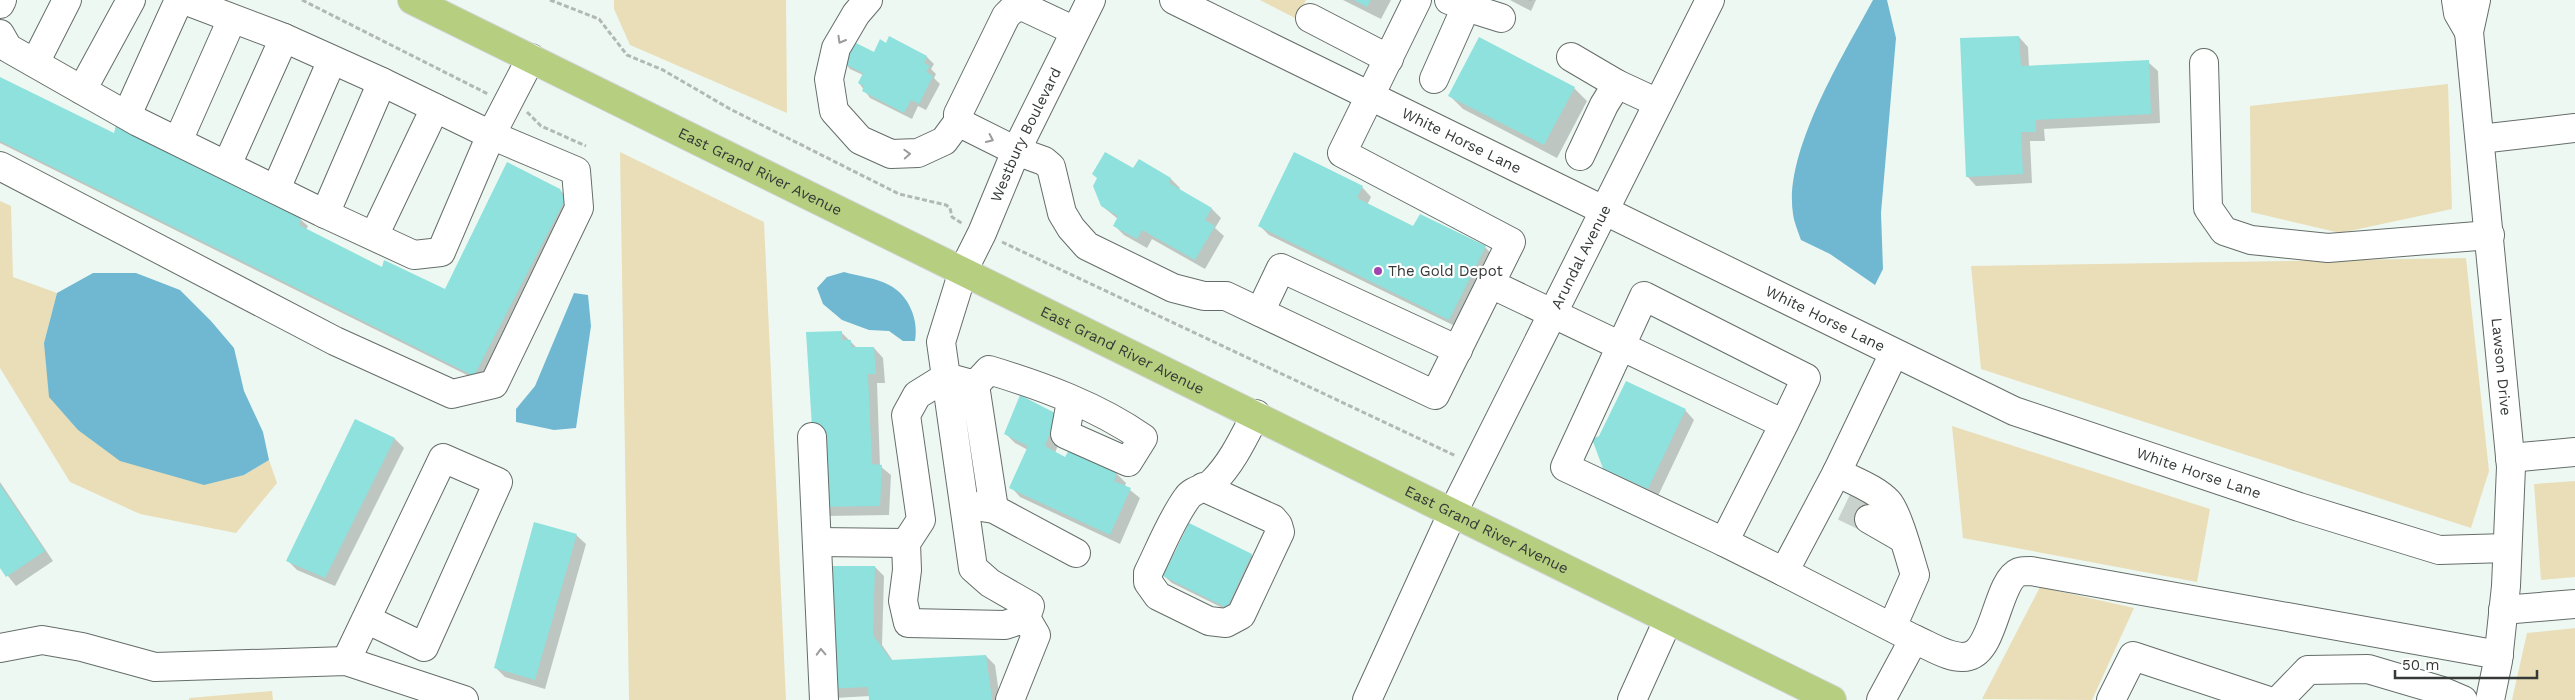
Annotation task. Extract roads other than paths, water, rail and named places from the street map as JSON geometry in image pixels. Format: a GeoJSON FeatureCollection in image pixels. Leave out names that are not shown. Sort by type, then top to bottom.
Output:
{"type":"FeatureCollection","features":[{"type":"Feature","properties":{"kind":"main road","name":"East Grand River Avenue"},"geometry":{"type":"LineString","coordinates":[[412,0],[1256,414],[1452,514],[1832,700]]}},
{"type":"Feature","properties":{"kind":"street"},"geometry":{"type":"LineString","coordinates":[[0,4],[2,0]]}},
{"type":"Feature","properties":{"kind":"street"},"geometry":{"type":"LineString","coordinates":[[35,63],[67,0]]}},
{"type":"Feature","properties":{"kind":"street"},"geometry":{"type":"LineString","coordinates":[[82,90],[131,0]]}},
{"type":"Feature","properties":{"kind":"street"},"geometry":{"type":"LineString","coordinates":[[868,0],[856,14],[836,48],[829,79],[834,111],[860,140],[891,154],[918,153],[944,141],[962,125]]}},
{"type":"Feature","properties":{"kind":"street","name":"Westbury Boulevard"},"geometry":{"type":"LineString","coordinates":[[1026,618],[1030,606],[990,583],[974,568],[941,342],[963,271],[982,233],[1016,151],[1091,0]]}},
{"type":"Feature","properties":{"kind":"street","name":"White Horse Lane"},"geometry":{"type":"LineString","coordinates":[[1174,0],[1894,354],[2014,411],[2299,507],[2438,550],[2507,548]]}},
{"type":"Feature","properties":{"kind":"street"},"geometry":{"type":"LineString","coordinates":[[1075,31],[1024,6],[1010,4],[1006,16],[958,114],[962,125],[1016,151],[1044,161],[1051,167],[1062,213],[1070,228],[1087,246],[1174,288],[1204,296],[1226,296],[1436,395],[1511,242],[1342,153],[1417,0]]}},
{"type":"Feature","properties":{"kind":"street","name":"Arundal Avenue"},"geometry":{"type":"LineString","coordinates":[[1368,700],[1452,514],[1710,0]]}},
{"type":"Feature","properties":{"kind":"street","name":"Lawson Drive"},"geometry":{"type":"LineString","coordinates":[[2456,0],[2458,13],[2469,32]]}},
{"type":"Feature","properties":{"kind":"street","name":"Lawson Drive"},"geometry":{"type":"LineString","coordinates":[[2476,0],[2469,32],[2510,458],[2503,610],[2499,655],[2490,700]]}},
{"type":"Feature","properties":{"kind":"street"},"geometry":{"type":"LineString","coordinates":[[0,166],[335,342],[452,394],[494,384],[579,208],[576,172],[491,135],[382,82],[284,38],[191,2],[127,115]]}},
{"type":"Feature","properties":{"kind":"street"},"geometry":{"type":"LineString","coordinates":[[1434,79],[1458,4],[1501,18]]}},
{"type":"Feature","properties":{"kind":"street"},"geometry":{"type":"LineString","coordinates":[[1310,18],[1389,59]]}},
{"type":"Feature","properties":{"kind":"street"},"geometry":{"type":"LineString","coordinates":[[178,141],[232,19]]}},
{"type":"Feature","properties":{"kind":"street"},"geometry":{"type":"LineString","coordinates":[[0,34],[8,48],[127,115],[325,214],[414,255],[442,252],[491,135],[531,58]]}},
{"type":"Feature","properties":{"kind":"street"},"geometry":{"type":"LineString","coordinates":[[227,165],[284,38]]}},
{"type":"Feature","properties":{"kind":"street"},"geometry":{"type":"LineString","coordinates":[[1571,58],[1617,84],[1658,103]]}},
{"type":"Feature","properties":{"kind":"street"},"geometry":{"type":"LineString","coordinates":[[276,190],[332,60]]}},
{"type":"Feature","properties":{"kind":"street"},"geometry":{"type":"LineString","coordinates":[[2204,62],[2208,208],[2224,231],[2251,240],[2328,248],[2490,235]]}},
{"type":"Feature","properties":{"kind":"street"},"geometry":{"type":"LineString","coordinates":[[325,214],[382,82]]}},
{"type":"Feature","properties":{"kind":"street"},"geometry":{"type":"LineString","coordinates":[[1580,156],[1604,105],[1617,84]]}},
{"type":"Feature","properties":{"kind":"street"},"geometry":{"type":"LineString","coordinates":[[374,236],[435,108]]}},
{"type":"Feature","properties":{"kind":"street"},"geometry":{"type":"LineString","coordinates":[[2480,138],[2575,128]]}},
{"type":"Feature","properties":{"kind":"street"},"geometry":{"type":"LineString","coordinates":[[1260,312],[1281,268],[1458,350]]}},
{"type":"Feature","properties":{"kind":"street"},"geometry":{"type":"LineString","coordinates":[[1491,284],[1784,424]]}},
{"type":"Feature","properties":{"kind":"street"},"geometry":{"type":"LineString","coordinates":[[1724,542],[1806,378],[1644,296],[1565,467],[1724,542],[1903,633],[1954,656],[1969,656],[1980,648],[2009,582],[2019,572],[2031,571],[2499,655]]}},
{"type":"Feature","properties":{"kind":"street"},"geometry":{"type":"LineString","coordinates":[[1784,572],[1834,502],[1837,472],[1894,354]]}},
{"type":"Feature","properties":{"kind":"street"},"geometry":{"type":"LineString","coordinates":[[975,385],[989,370],[1042,386],[1072,401]]}},
{"type":"Feature","properties":{"kind":"street"},"geometry":{"type":"LineString","coordinates":[[975,385],[946,377],[917,395],[906,415],[921,520],[906,543],[908,570],[903,601],[908,622],[1006,625],[1026,618],[1036,635],[1010,700]]}},
{"type":"Feature","properties":{"kind":"street"},"geometry":{"type":"LineString","coordinates":[[975,385],[994,509]]}},
{"type":"Feature","properties":{"kind":"street"},"geometry":{"type":"LineString","coordinates":[[1203,487],[1273,519],[1278,525],[1280,532],[1241,615],[1226,623],[1208,621],[1158,596],[1148,582],[1148,573],[1188,496],[1203,487],[1211,484],[1236,454],[1256,414]]}},
{"type":"Feature","properties":{"kind":"street"},"geometry":{"type":"LineString","coordinates":[[812,437],[824,700]]}},
{"type":"Feature","properties":{"kind":"street"},"geometry":{"type":"LineString","coordinates":[[2510,458],[2575,452]]}},
{"type":"Feature","properties":{"kind":"street"},"geometry":{"type":"LineString","coordinates":[[346,660],[443,458],[498,482],[424,647],[366,619]]}},
{"type":"Feature","properties":{"kind":"street"},"geometry":{"type":"LineString","coordinates":[[1837,472],[1878,493],[1889,503],[1915,575],[1903,633],[1881,700]]}},
{"type":"Feature","properties":{"kind":"street"},"geometry":{"type":"LineString","coordinates":[[964,504],[994,509],[1076,553]]}},
{"type":"Feature","properties":{"kind":"street"},"geometry":{"type":"LineString","coordinates":[[1869,519],[1902,538]]}},
{"type":"Feature","properties":{"kind":"street"},"geometry":{"type":"LineString","coordinates":[[817,542],[906,543]]}},
{"type":"Feature","properties":{"kind":"street"},"geometry":{"type":"LineString","coordinates":[[2503,610],[2575,604]]}},
{"type":"Feature","properties":{"kind":"street"},"geometry":{"type":"LineString","coordinates":[[1632,700],[1668,620]]}},
{"type":"Feature","properties":{"kind":"street"},"geometry":{"type":"LineString","coordinates":[[1,645],[42,640],[82,647],[155,666],[346,660],[464,700]]}},
{"type":"Feature","properties":{"kind":"street"},"geometry":{"type":"LineString","coordinates":[[2111,700],[2133,656],[2266,700]]}},
{"type":"Feature","properties":{"kind":"street"},"geometry":{"type":"LineString","coordinates":[[2279,700],[2308,670],[2368,669],[2442,691],[2463,700]]}},
{"type":"Feature","properties":{"kind":"water"},"geometry":{"type":"Polygon","coordinates":[[[1873,0],[1887,0],[1896,38],[1881,213],[1883,269],[1875,285],[1830,254],[1801,240],[1793,214],[1792,189],[1797,162],[1818,104],[1873,0]]]}},
{"type":"Feature","properties":{"kind":"water"},"geometry":{"type":"Polygon","coordinates":[[[844,272],[873,279],[896,289],[907,302],[914,317],[915,341],[903,341],[889,331],[869,330],[842,320],[823,304],[817,288],[827,277],[844,272]]]}},
{"type":"Feature","properties":{"kind":"water"},"geometry":{"type":"Polygon","coordinates":[[[93,273],[136,273],[180,290],[211,321],[234,348],[244,391],[263,432],[269,460],[244,475],[204,485],[120,461],[78,430],[49,397],[44,343],[57,293],[93,273]]]}},
{"type":"Feature","properties":{"kind":"water"},"geometry":{"type":"Polygon","coordinates":[[[574,293],[588,295],[591,326],[576,428],[554,430],[516,422],[516,409],[535,386],[574,293]]]}},
{"type":"Feature","properties":{"kind":"tunnel"},"geometry":{"type":"LineString","coordinates":[[1844,507],[1869,519]]}},
{"type":"Feature","properties":{"kind":"place","name":"The Gold Depot"},"geometry":{"type":"Point","coordinates":[1378,271]}}]}
